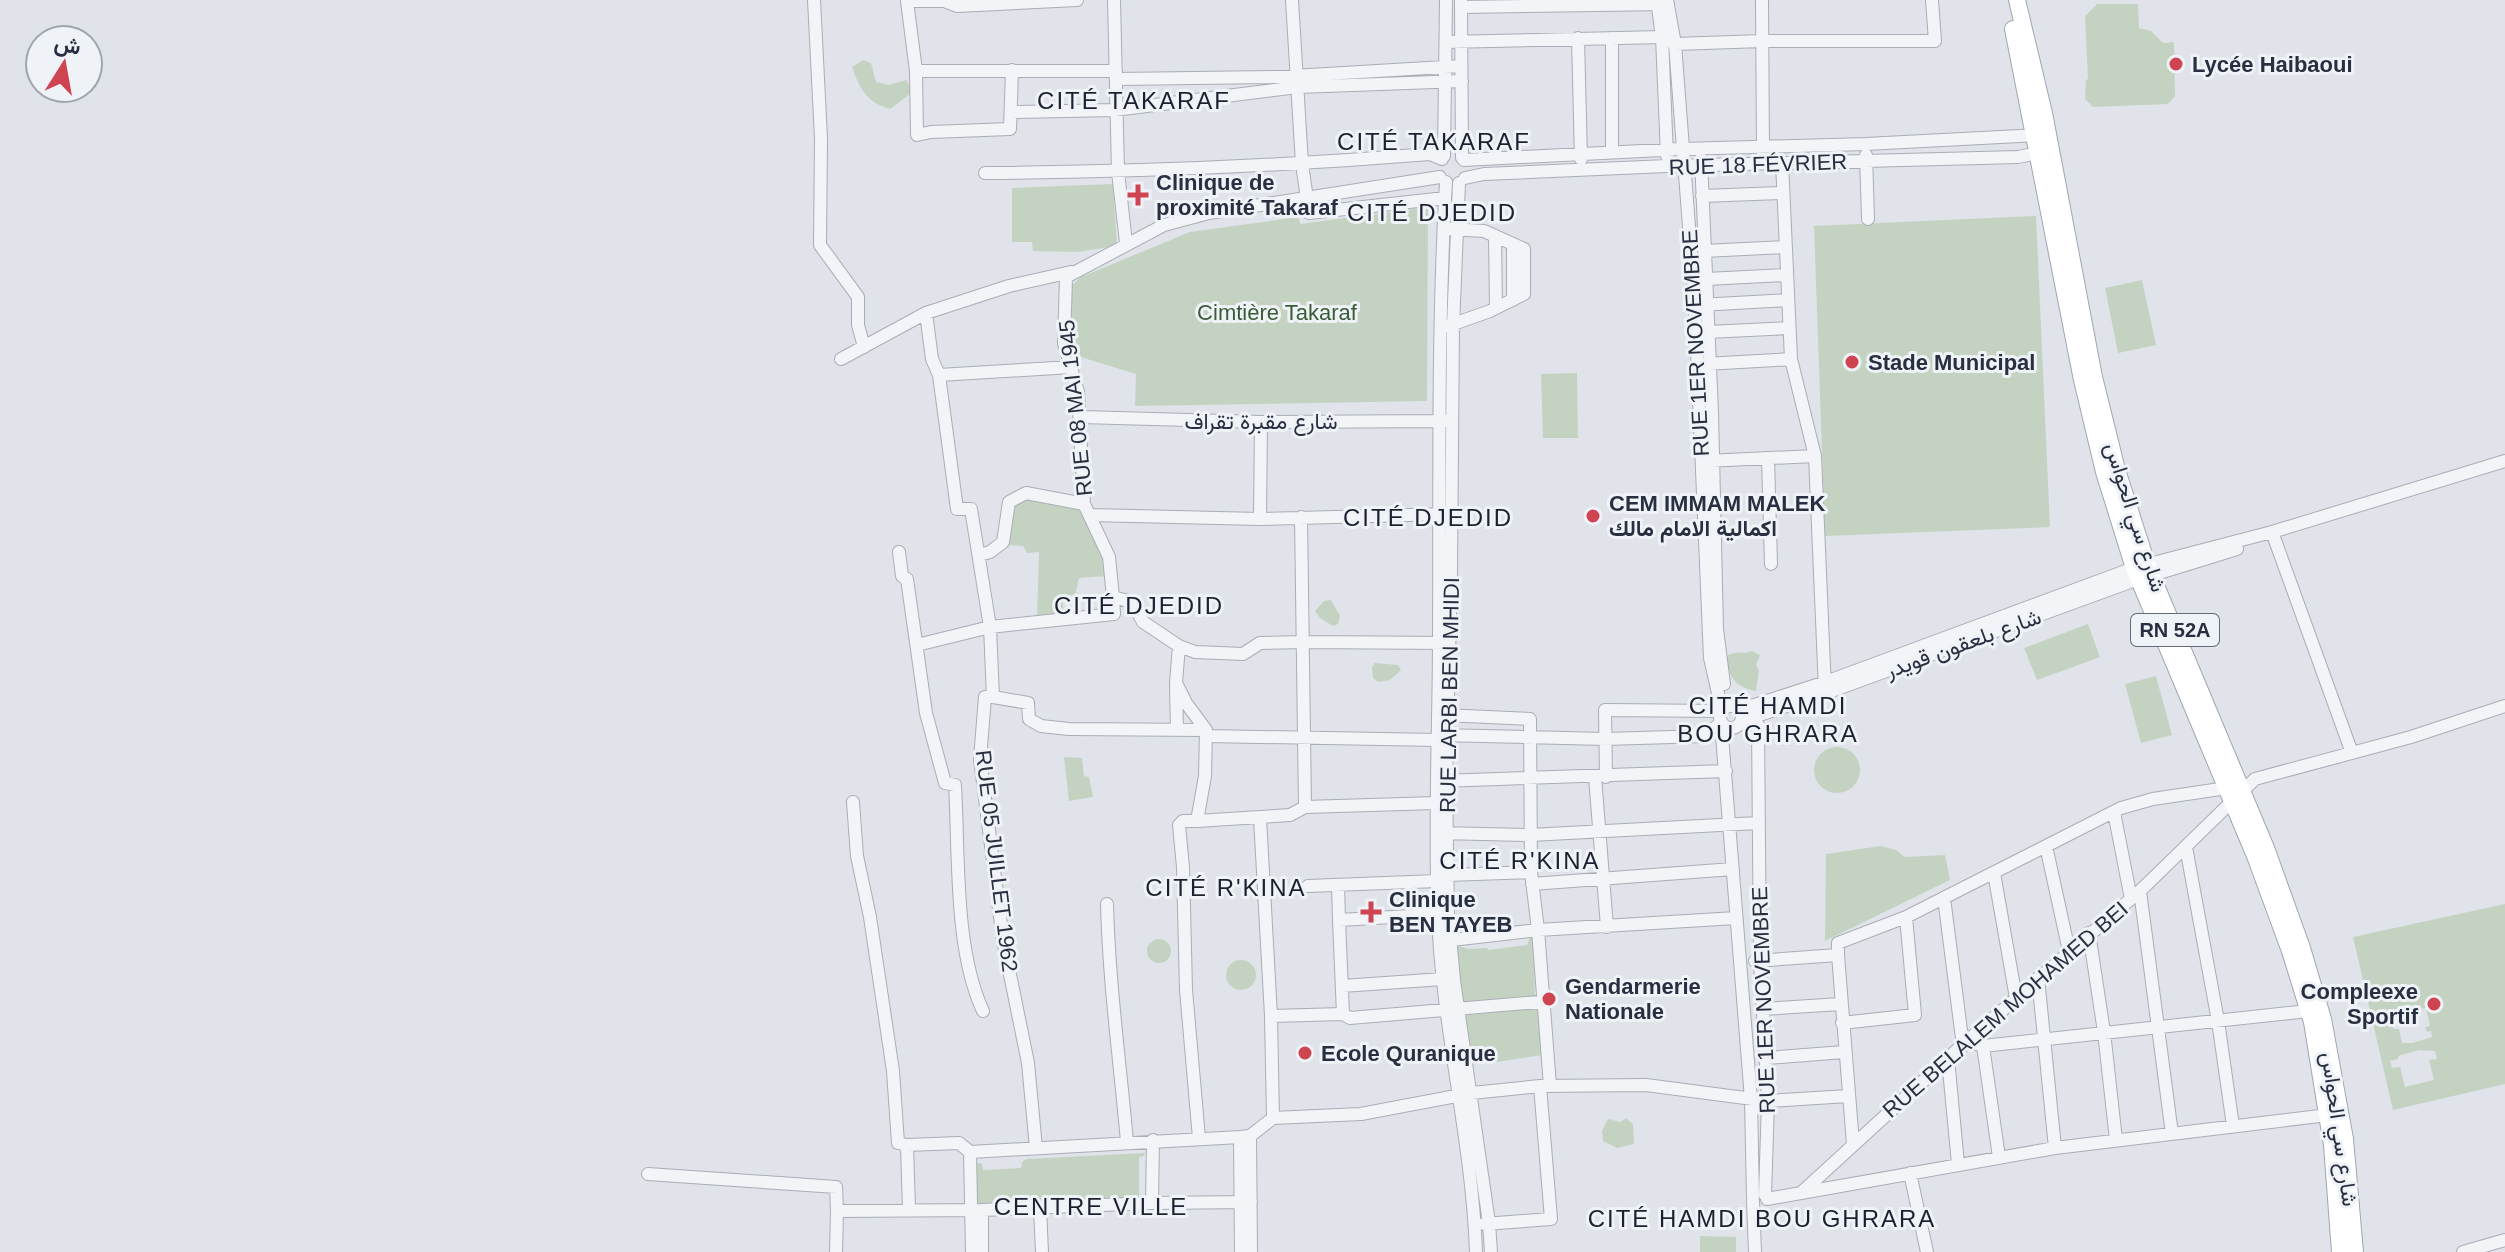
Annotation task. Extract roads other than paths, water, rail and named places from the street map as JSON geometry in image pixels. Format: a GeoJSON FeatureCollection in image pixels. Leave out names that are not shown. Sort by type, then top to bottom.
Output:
{"type":"FeatureCollection","features":[{"type":"Feature","properties":{"kind":"main road","name":"شارع سي الحواس"},"geometry":{"type":"LineString","coordinates":[[2006,0],[2041,134]]}},
{"type":"Feature","properties":{"kind":"main road","name":"شارع سي الحواس"},"geometry":{"type":"LineString","coordinates":[[2017,0],[2082,380],[2104,472],[2302,948],[2323,1019],[2345,1139],[2355,1252]]}},
{"type":"Feature","properties":{"kind":"main road","name":"شارع سي الحواس"},"geometry":{"type":"LineString","coordinates":[[2235,793],[2308,1011],[2328,1115],[2340,1252]]}},
{"type":"Feature","properties":{"kind":"street"},"geometry":{"type":"LineString","coordinates":[[814,0],[821,138],[820,245],[858,297],[858,325],[864,347]]}},
{"type":"Feature","properties":{"kind":"street"},"geometry":{"type":"LineString","coordinates":[[1012,70],[1010,129],[917,135],[916,71],[907,1],[944,0],[957,6],[1077,0]]}},
{"type":"Feature","properties":{"kind":"street"},"geometry":{"type":"LineString","coordinates":[[841,359],[926,313],[1009,286],[1074,271],[1126,243],[1118,172],[1114,0]]}},
{"type":"Feature","properties":{"kind":"street"},"geometry":{"type":"LineString","coordinates":[[1292,0],[1302,164],[1309,213],[1445,198]]}},
{"type":"Feature","properties":{"kind":"street"},"geometry":{"type":"LineString","coordinates":[[1446,0],[1443,158],[1438,170],[1452,180],[1467,167],[1463,159],[1461,4],[1663,2]]}},
{"type":"Feature","properties":{"kind":"street"},"geometry":{"type":"LineString","coordinates":[[1762,0],[1763,163]]}},
{"type":"Feature","properties":{"kind":"street"},"geometry":{"type":"LineString","coordinates":[[1446,42],[1662,37],[1675,44],[1935,41],[1932,0]]}},
{"type":"Feature","properties":{"kind":"street"},"geometry":{"type":"LineString","coordinates":[[1663,2],[1667,166]]}},
{"type":"Feature","properties":{"kind":"street"},"geometry":{"type":"LineString","coordinates":[[1663,2],[1675,44],[1681,149]]}},
{"type":"Feature","properties":{"kind":"street"},"geometry":{"type":"LineString","coordinates":[[1578,38],[1582,170]]}},
{"type":"Feature","properties":{"kind":"street"},"geometry":{"type":"LineString","coordinates":[[1612,38],[1612,152]]}},
{"type":"Feature","properties":{"kind":"street"},"geometry":{"type":"LineString","coordinates":[[1011,112],[1115,110],[1298,81],[1461,66]]}},
{"type":"Feature","properties":{"kind":"street"},"geometry":{"type":"LineString","coordinates":[[916,71],[1012,70],[1298,81],[1462,81]]}},
{"type":"Feature","properties":{"kind":"street","name":"RUE 18 FÉVRIER"},"geometry":{"type":"LineString","coordinates":[[1463,159],[1866,144],[2041,134]]}},
{"type":"Feature","properties":{"kind":"street"},"geometry":{"type":"LineString","coordinates":[[1866,144],[1868,219]]}},
{"type":"Feature","properties":{"kind":"street","name":"RUE 1ER NOVEMBRE"},"geometry":{"type":"LineString","coordinates":[[1681,149],[1701,305],[1715,658],[1730,714],[1726,771],[1729,824],[1760,1202]]}},
{"type":"Feature","properties":{"kind":"street","name":"RUE 1ER NOVEMBRE"},"geometry":{"type":"LineString","coordinates":[[1699,149],[1706,279],[1701,305],[1708,332],[1704,364]]}},
{"type":"Feature","properties":{"kind":"street","name":"RUE 18 FÉVRIER"},"geometry":{"type":"LineString","coordinates":[[1126,243],[1164,225],[1209,213],[1357,189],[1582,170],[2018,157],[2044,152]]}},
{"type":"Feature","properties":{"kind":"street"},"geometry":{"type":"LineString","coordinates":[[985,173],[1118,172],[1302,164],[1430,154],[1443,158],[1454,154],[1463,159]]}},
{"type":"Feature","properties":{"kind":"street"},"geometry":{"type":"LineString","coordinates":[[1782,162],[1791,359],[1815,456],[1824,688]]}},
{"type":"Feature","properties":{"kind":"street","name":"RUE LARBI BEN MHIDI"},"geometry":{"type":"LineString","coordinates":[[1449,229],[1445,198],[1452,180]]}},
{"type":"Feature","properties":{"kind":"street","name":"RUE LARBI BEN MHIDI"},"geometry":{"type":"LineString","coordinates":[[1452,180],[1440,781],[1443,979],[1453,1011]]}},
{"type":"Feature","properties":{"kind":"street"},"geometry":{"type":"LineString","coordinates":[[1357,189],[1360,207]]}},
{"type":"Feature","properties":{"kind":"street"},"geometry":{"type":"LineString","coordinates":[[1702,196],[1783,193]]}},
{"type":"Feature","properties":{"kind":"street"},"geometry":{"type":"LineString","coordinates":[[1447,326],[1524,294],[1524,249],[1484,231],[1449,229]]}},
{"type":"Feature","properties":{"kind":"street"},"geometry":{"type":"LineString","coordinates":[[1495,236],[1496,308]]}},
{"type":"Feature","properties":{"kind":"street"},"geometry":{"type":"LineString","coordinates":[[1704,251],[1785,247]]}},
{"type":"Feature","properties":{"kind":"street","name":"RUE 08 MAI 1945"},"geometry":{"type":"LineString","coordinates":[[1074,271],[1066,277],[1064,343],[1072,367],[1081,417],[1087,509]]}},
{"type":"Feature","properties":{"kind":"street"},"geometry":{"type":"LineString","coordinates":[[1706,279],[1787,275]]}},
{"type":"Feature","properties":{"kind":"street"},"geometry":{"type":"LineString","coordinates":[[1701,305],[1788,300]]}},
{"type":"Feature","properties":{"kind":"street","name":"RUE 05 JUILLET 1962"},"geometry":{"type":"LineString","coordinates":[[926,313],[932,359],[939,375],[957,509],[971,509],[990,627],[993,697],[985,697],[980,759],[1003,940],[1028,1063],[1036,1148]]}},
{"type":"Feature","properties":{"kind":"street"},"geometry":{"type":"LineString","coordinates":[[1708,332],[1789,328]]}},
{"type":"Feature","properties":{"kind":"street"},"geometry":{"type":"LineString","coordinates":[[1704,364],[1791,359]]}},
{"type":"Feature","properties":{"kind":"street"},"geometry":{"type":"LineString","coordinates":[[939,375],[1072,367]]}},
{"type":"Feature","properties":{"kind":"street","name":"شارع مقبرة تقراف"},"geometry":{"type":"LineString","coordinates":[[1081,417],[1261,422],[1446,421]]}},
{"type":"Feature","properties":{"kind":"street"},"geometry":{"type":"LineString","coordinates":[[1260,519],[1261,422]]}},
{"type":"Feature","properties":{"kind":"street"},"geometry":{"type":"LineString","coordinates":[[1708,461],[1815,456]]}},
{"type":"Feature","properties":{"kind":"street"},"geometry":{"type":"LineString","coordinates":[[1768,458],[1771,564]]}},
{"type":"Feature","properties":{"kind":"street","name":"شارع بلعقون قويدر"},"geometry":{"type":"LineString","coordinates":[[993,697],[1028,703],[1029,719],[1041,726],[1069,729],[1177,730],[1304,739],[1705,736],[1730,714],[1824,688],[2143,571],[2505,461]]}},
{"type":"Feature","properties":{"kind":"street"},"geometry":{"type":"LineString","coordinates":[[979,555],[990,552],[1003,542],[1009,502],[1026,493],[1087,509],[1260,519],[1446,514]]}},
{"type":"Feature","properties":{"kind":"street"},"geometry":{"type":"LineString","coordinates":[[917,645],[990,627],[1114,614],[1109,557],[1087,509]]}},
{"type":"Feature","properties":{"kind":"street"},"geometry":{"type":"LineString","coordinates":[[1301,517],[1305,807]]}},
{"type":"Feature","properties":{"kind":"street"},"geometry":{"type":"LineString","coordinates":[[2273,534],[2352,753]]}},
{"type":"Feature","properties":{"kind":"street"},"geometry":{"type":"LineString","coordinates":[[899,552],[902,576],[907,579],[926,713],[945,783],[955,785],[964,930],[975,993],[983,1011]]}},
{"type":"Feature","properties":{"kind":"street"},"geometry":{"type":"LineString","coordinates":[[1113,597],[1132,602],[1143,622],[1179,646],[1195,652],[1243,654],[1260,643],[1444,643]]}},
{"type":"Feature","properties":{"kind":"street"},"geometry":{"type":"LineString","coordinates":[[1177,730],[1179,646]]}},
{"type":"Feature","properties":{"kind":"street"},"geometry":{"type":"LineString","coordinates":[[1176,683],[1206,733],[1205,776],[1197,821]]}},
{"type":"Feature","properties":{"kind":"street","name":"RUE BELALEM MOHAMED BEI"},"geometry":{"type":"LineString","coordinates":[[1801,1193],[2038,978],[2136,895],[2186,847],[2235,793],[2255,779],[2505,706]]}},
{"type":"Feature","properties":{"kind":"street"},"geometry":{"type":"LineString","coordinates":[[1607,927],[1600,831],[1605,710],[1730,714]]}},
{"type":"Feature","properties":{"kind":"street","name":"RUE 1ER NOVEMBRE"},"geometry":{"type":"LineString","coordinates":[[1730,714],[1758,725],[1760,961],[1768,1116],[1755,1252]]}},
{"type":"Feature","properties":{"kind":"street"},"geometry":{"type":"LineString","coordinates":[[1443,715],[1530,719],[1530,835],[1546,1002],[1545,1086],[1551,1219],[1475,1225]]}},
{"type":"Feature","properties":{"kind":"street"},"geometry":{"type":"LineString","coordinates":[[1440,781],[1726,771]]}},
{"type":"Feature","properties":{"kind":"street","name":"RUE LARBI BEN MHIDI"},"geometry":{"type":"LineString","coordinates":[[1440,781],[1436,803],[1441,833]]}},
{"type":"Feature","properties":{"kind":"street"},"geometry":{"type":"LineString","coordinates":[[1853,1144],[1838,943],[1906,917],[2114,812],[2153,799],[2235,793]]}},
{"type":"Feature","properties":{"kind":"street"},"geometry":{"type":"LineString","coordinates":[[853,802],[857,856],[870,917],[891,1059],[898,1143],[959,1143],[970,1152],[1245,1136],[1273,1118],[1361,1114],[1466,1094],[1545,1086],[1646,1085],[1768,1101],[1848,1096]]}},
{"type":"Feature","properties":{"kind":"street"},"geometry":{"type":"LineString","coordinates":[[1199,1138],[1186,990],[1179,825],[1183,821],[1290,815],[1305,807],[1436,803]]}},
{"type":"Feature","properties":{"kind":"street"},"geometry":{"type":"LineString","coordinates":[[2114,812],[2136,895],[2160,1027],[2172,1134]]}},
{"type":"Feature","properties":{"kind":"street"},"geometry":{"type":"LineString","coordinates":[[1260,818],[1271,1016],[1273,1118]]}},
{"type":"Feature","properties":{"kind":"street"},"geometry":{"type":"LineString","coordinates":[[1441,833],[1530,835],[1758,823]]}},
{"type":"Feature","properties":{"kind":"street"},"geometry":{"type":"LineString","coordinates":[[2046,846],[2069,951]]}},
{"type":"Feature","properties":{"kind":"street"},"geometry":{"type":"LineString","coordinates":[[2186,847],[2218,1021],[2233,1126]]}},
{"type":"Feature","properties":{"kind":"street"},"geometry":{"type":"LineString","coordinates":[[1308,886],[1442,878],[1603,880],[1733,869]]}},
{"type":"Feature","properties":{"kind":"street"},"geometry":{"type":"LineString","coordinates":[[1994,873],[2016,998]]}},
{"type":"Feature","properties":{"kind":"street"},"geometry":{"type":"LineString","coordinates":[[1338,885],[1343,1014]]}},
{"type":"Feature","properties":{"kind":"street"},"geometry":{"type":"LineString","coordinates":[[1944,898],[1965,1044],[1983,1046],[2308,1011]]}},
{"type":"Feature","properties":{"kind":"street"},"geometry":{"type":"LineString","coordinates":[[1107,904],[1109,981],[1120,1056],[1127,1142]]}},
{"type":"Feature","properties":{"kind":"street"},"geometry":{"type":"LineString","coordinates":[[1339,920],[1443,914]]}},
{"type":"Feature","properties":{"kind":"street"},"geometry":{"type":"LineString","coordinates":[[1842,1023],[1915,1015],[1906,917]]}},
{"type":"Feature","properties":{"kind":"street"},"geometry":{"type":"LineString","coordinates":[[1444,941],[1538,930],[1736,918]]}},
{"type":"Feature","properties":{"kind":"street"},"geometry":{"type":"LineString","coordinates":[[2089,933],[2116,1140]]}},
{"type":"Feature","properties":{"kind":"street","name":"RUE LARBI BEN MHIDI"},"geometry":{"type":"LineString","coordinates":[[1444,941],[1491,1252]]}},
{"type":"Feature","properties":{"kind":"street"},"geometry":{"type":"LineString","coordinates":[[1740,962],[1838,955]]}},
{"type":"Feature","properties":{"kind":"street"},"geometry":{"type":"LineString","coordinates":[[2038,978],[2055,1148]]}},
{"type":"Feature","properties":{"kind":"street"},"geometry":{"type":"LineString","coordinates":[[1342,986],[1443,979]]}},
{"type":"Feature","properties":{"kind":"street"},"geometry":{"type":"LineString","coordinates":[[1271,1016],[1343,1014],[1350,1018],[1546,1002]]}},
{"type":"Feature","properties":{"kind":"street"},"geometry":{"type":"LineString","coordinates":[[1763,1009],[1841,1004]]}},
{"type":"Feature","properties":{"kind":"street"},"geometry":{"type":"LineString","coordinates":[[1983,1046],[1999,1157]]}},
{"type":"Feature","properties":{"kind":"street"},"geometry":{"type":"LineString","coordinates":[[1767,1058],[1844,1052]]}},
{"type":"Feature","properties":{"kind":"street"},"geometry":{"type":"LineString","coordinates":[[1948,1059],[1958,1164]]}},
{"type":"Feature","properties":{"kind":"street","name":"RUE LARBI BEN MHIDI"},"geometry":{"type":"LineString","coordinates":[[1466,1094],[1476,1252]]}},
{"type":"Feature","properties":{"kind":"street"},"geometry":{"type":"LineString","coordinates":[[1751,1114],[1768,1116]]}},
{"type":"Feature","properties":{"kind":"street"},"geometry":{"type":"LineString","coordinates":[[1760,1202],[2055,1148],[2328,1115]]}},
{"type":"Feature","properties":{"kind":"street"},"geometry":{"type":"LineString","coordinates":[[1241,1252],[1245,1136]]}},
{"type":"Feature","properties":{"kind":"street"},"geometry":{"type":"LineString","coordinates":[[1152,1203],[1153,1140]]}},
{"type":"Feature","properties":{"kind":"street"},"geometry":{"type":"LineString","coordinates":[[907,1145],[909,1209]]}},
{"type":"Feature","properties":{"kind":"street"},"geometry":{"type":"LineString","coordinates":[[970,1152],[982,1252]]}},
{"type":"Feature","properties":{"kind":"street"},"geometry":{"type":"LineString","coordinates":[[1910,1173],[1927,1252]]}},
{"type":"Feature","properties":{"kind":"street"},"geometry":{"type":"LineString","coordinates":[[648,1174],[836,1187],[836,1252]]}},
{"type":"Feature","properties":{"kind":"street"},"geometry":{"type":"LineString","coordinates":[[837,1211],[1245,1202]]}},
{"type":"Feature","properties":{"kind":"street"},"geometry":{"type":"LineString","coordinates":[[1245,1202],[1251,1252]]}},
{"type":"Feature","properties":{"kind":"street"},"geometry":{"type":"LineString","coordinates":[[1040,1208],[1042,1252]]}},
{"type":"Feature","properties":{"kind":"street"},"geometry":{"type":"LineString","coordinates":[[972,1252],[976,1210]]}},
{"type":"Feature","properties":{"kind":"street"},"geometry":{"type":"LineString","coordinates":[[2463,1252],[2505,1240]]}},
{"type":"Feature","properties":{"kind":"place","name":"Lycée Haibaoui"},"geometry":{"type":"Point","coordinates":[2176,64]}},
{"type":"Feature","properties":{"kind":"place","name":"Clinique de proximité Takaraf"},"geometry":{"type":"Point","coordinates":[1138,195]}},
{"type":"Feature","properties":{"kind":"place","name":"Stade Municipal"},"geometry":{"type":"Point","coordinates":[1852,362]}},
{"type":"Feature","properties":{"kind":"place","name":"CEM IMMAM MALEK اكمالية الامام مالك"},"geometry":{"type":"Point","coordinates":[1593,516]}},
{"type":"Feature","properties":{"kind":"place","name":"Clinique BEN TAYEB"},"geometry":{"type":"Point","coordinates":[1371,912]}},
{"type":"Feature","properties":{"kind":"place","name":"Gendarmerie Nationale"},"geometry":{"type":"Point","coordinates":[1549,999]}},
{"type":"Feature","properties":{"kind":"place","name":"Compleexe Sportif"},"geometry":{"type":"Point","coordinates":[2434,1004]}},
{"type":"Feature","properties":{"kind":"place","name":"Ecole Quranique"},"geometry":{"type":"Point","coordinates":[1305,1053]}},
{"type":"Feature","properties":{"kind":"district","name":"CITÉ TAKARAF"},"geometry":{"type":"Point","coordinates":[1134,101]}},
{"type":"Feature","properties":{"kind":"district","name":"CITÉ TAKARAF"},"geometry":{"type":"Point","coordinates":[1434,142]}},
{"type":"Feature","properties":{"kind":"district","name":"CITÉ DJEDID"},"geometry":{"type":"Point","coordinates":[1432,213]}},
{"type":"Feature","properties":{"kind":"district","name":"CITÉ DJEDID"},"geometry":{"type":"Point","coordinates":[1428,518]}},
{"type":"Feature","properties":{"kind":"district","name":"CITÉ DJEDID"},"geometry":{"type":"Point","coordinates":[1139,606]}},
{"type":"Feature","properties":{"kind":"district","name":"CITÉ HAMDI BOU GHRARA"},"geometry":{"type":"Point","coordinates":[1768,720]}},
{"type":"Feature","properties":{"kind":"district","name":"CITÉ R'KINA"},"geometry":{"type":"Point","coordinates":[1520,861]}},
{"type":"Feature","properties":{"kind":"district","name":"CITÉ R'KINA"},"geometry":{"type":"Point","coordinates":[1226,888]}},
{"type":"Feature","properties":{"kind":"district","name":"CENTRE VILLE"},"geometry":{"type":"Point","coordinates":[1091,1207]}},
{"type":"Feature","properties":{"kind":"district","name":"CITÉ HAMDI BOU GHRARA"},"geometry":{"type":"Point","coordinates":[1762,1219]}},
{"type":"Feature","properties":{"kind":"park label","name":"Cimtière Takaraf"},"geometry":{"type":"Point","coordinates":[1277,312]}}]}
